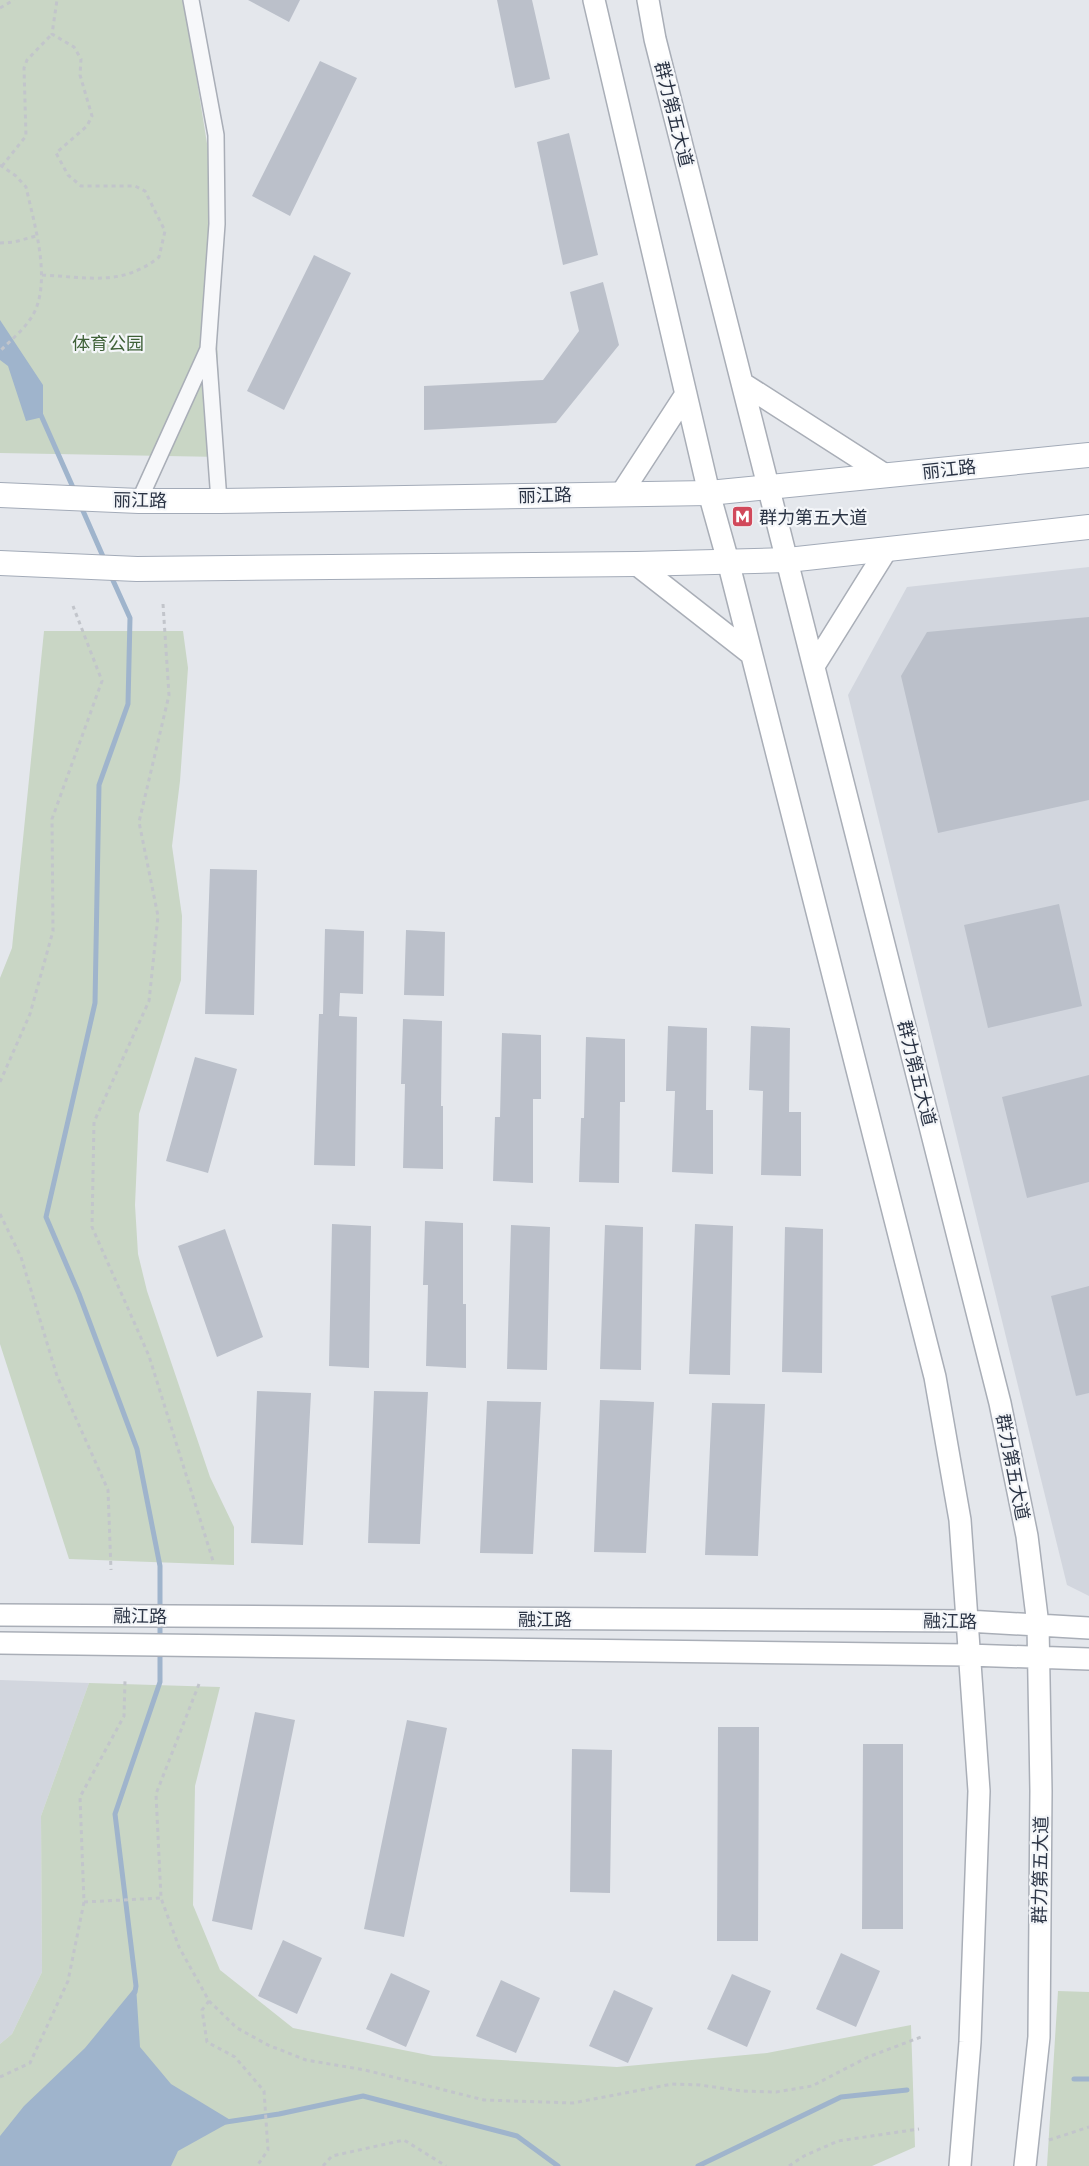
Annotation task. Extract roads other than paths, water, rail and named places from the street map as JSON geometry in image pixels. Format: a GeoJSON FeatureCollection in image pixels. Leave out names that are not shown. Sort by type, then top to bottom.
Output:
{"type":"FeatureCollection","features":[{"type":"Feature","properties":{"kind":"main road"},"geometry":{"type":"LineString","coordinates":[[594,0],[709,493],[752,654],[935,1377],[960,1520],[979,1792],[970,2042],[960,2166]]}},
{"type":"Feature","properties":{"kind":"main road","name":"群力第五大道"},"geometry":{"type":"LineString","coordinates":[[648,0],[655,39],[1000,1403],[1027,1536],[1038,1624],[1041,1791],[1039,2036],[1026,2156]]}},
{"type":"Feature","properties":{"kind":"main road"},"geometry":{"type":"LineString","coordinates":[[742,383],[887,476]]}},
{"type":"Feature","properties":{"kind":"main road"},"geometry":{"type":"LineString","coordinates":[[621,494],[686,394]]}},
{"type":"Feature","properties":{"kind":"main road","name":"丽江路"},"geometry":{"type":"LineString","coordinates":[[0,495],[139,501],[219,501],[709,493],[1089,455]]}},
{"type":"Feature","properties":{"kind":"main road"},"geometry":{"type":"LineString","coordinates":[[0,563],[137,569],[636,564],[788,560],[1089,527]]}},
{"type":"Feature","properties":{"kind":"main road"},"geometry":{"type":"LineString","coordinates":[[814,666],[887,549]]}},
{"type":"Feature","properties":{"kind":"main road"},"geometry":{"type":"LineString","coordinates":[[636,564],[752,654]]}},
{"type":"Feature","properties":{"kind":"main road","name":"融江路"},"geometry":{"type":"LineString","coordinates":[[0,1615],[966,1621],[1089,1628]]}},
{"type":"Feature","properties":{"kind":"main road","name":"融江路"},"geometry":{"type":"LineString","coordinates":[[0,1643],[125,1643],[968,1655],[1089,1659]]}},
{"type":"Feature","properties":{"kind":"street"},"geometry":{"type":"LineString","coordinates":[[191,0],[216,135],[217,224],[208,349],[219,501]]}},
{"type":"Feature","properties":{"kind":"street"},"geometry":{"type":"LineString","coordinates":[[139,501],[208,349]]}},
{"type":"Feature","properties":{"kind":"water"},"geometry":{"type":"Polygon","coordinates":[[[0,320],[43,385],[43,417],[26,421],[8,366],[0,360],[0,320]]]}},
{"type":"Feature","properties":{"kind":"water"},"geometry":{"type":"Polygon","coordinates":[[[136,1986],[140,2047],[171,2084],[232,2121],[178,2151],[171,2166],[0,2166],[0,2136],[24,2106],[85,2048],[136,1986]]]}},
{"type":"Feature","properties":{"kind":"waterway"},"geometry":{"type":"LineString","coordinates":[[40,413],[75,492]]}},
{"type":"Feature","properties":{"kind":"waterway"},"geometry":{"type":"LineString","coordinates":[[80,504],[105,561]]}},
{"type":"Feature","properties":{"kind":"waterway"},"geometry":{"type":"LineString","coordinates":[[111,576],[130,618],[128,704],[99,785],[95,1003],[46,1217],[79,1294],[137,1449],[160,1566],[160,1611]]}},
{"type":"Feature","properties":{"kind":"waterway"},"geometry":{"type":"LineString","coordinates":[[160,1622],[160,1641]]}},
{"type":"Feature","properties":{"kind":"waterway"},"geometry":{"type":"LineString","coordinates":[[135,1992],[136,1986],[115,1814],[160,1682],[160,1649]]}},
{"type":"Feature","properties":{"kind":"waterway"},"geometry":{"type":"LineString","coordinates":[[1074,2079],[1089,2079]]}},
{"type":"Feature","properties":{"kind":"waterway"},"geometry":{"type":"LineString","coordinates":[[698,2166],[841,2097],[907,2090]]}},
{"type":"Feature","properties":{"kind":"waterway"},"geometry":{"type":"LineString","coordinates":[[226,2122],[279,2114],[363,2096],[517,2136],[558,2166]]}},
{"type":"Feature","properties":{"kind":"place","name":"群力第五大道"},"geometry":{"type":"Point","coordinates":[743,517]}},
{"type":"Feature","properties":{"kind":"park label","name":"体育公园"},"geometry":{"type":"Point","coordinates":[108,343]}}]}
